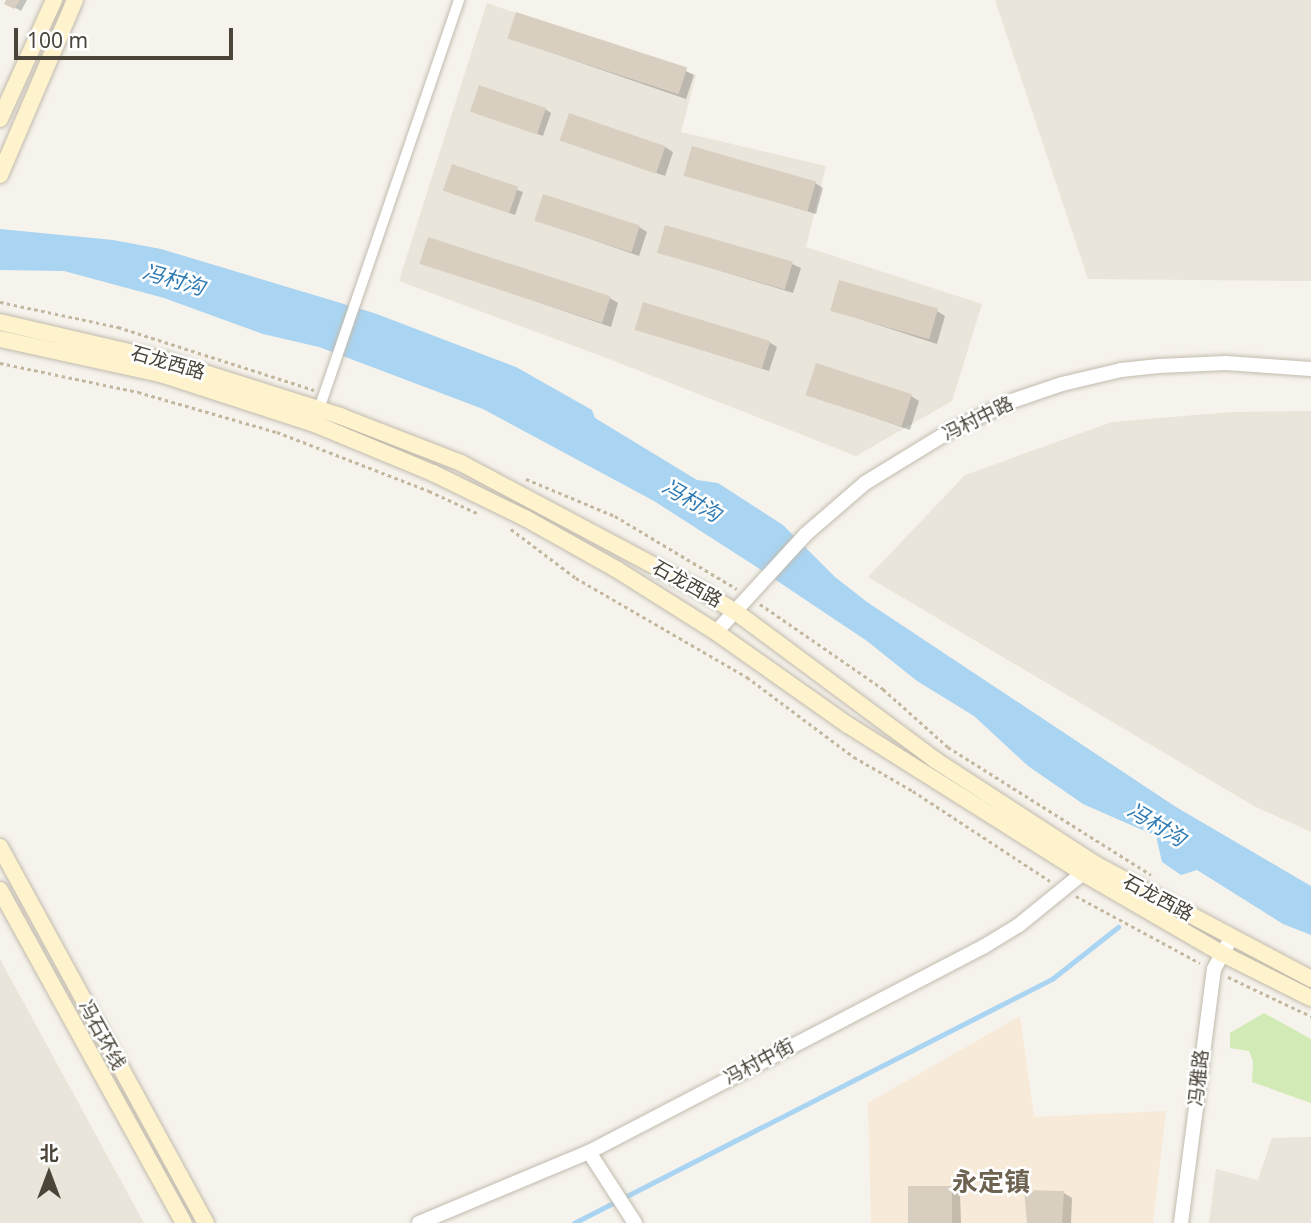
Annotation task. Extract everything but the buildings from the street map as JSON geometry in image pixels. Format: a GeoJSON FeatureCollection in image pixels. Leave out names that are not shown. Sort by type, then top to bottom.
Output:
{"type":"FeatureCollection","features":[{"type":"Feature","properties":{"kind":"main road"},"geometry":{"type":"LineString","coordinates":[[0,119],[54,0]]}},
{"type":"Feature","properties":{"kind":"main road"},"geometry":{"type":"LineString","coordinates":[[0,175],[75,0]]}},
{"type":"Feature","properties":{"kind":"main road","name":"石龙西路"},"geometry":{"type":"LineString","coordinates":[[0,322],[167,361],[317,417],[525,518],[616,569],[716,632],[849,725],[1083,873],[1221,953],[1311,998]]}},
{"type":"Feature","properties":{"kind":"main road","name":"石龙西路"},"geometry":{"type":"LineString","coordinates":[[0,340],[161,374],[317,417],[461,463],[736,611],[934,760],[1095,864],[1311,979]]}},
{"type":"Feature","properties":{"kind":"main road","name":"冯石环线"},"geometry":{"type":"LineString","coordinates":[[0,847],[206,1223]]}},
{"type":"Feature","properties":{"kind":"main road","name":"冯石环线"},"geometry":{"type":"LineString","coordinates":[[0,890],[184,1223]]}},
{"type":"Feature","properties":{"kind":"street"},"geometry":{"type":"LineString","coordinates":[[317,417],[459,0]]}},
{"type":"Feature","properties":{"kind":"street","name":"冯村中路"},"geometry":{"type":"LineString","coordinates":[[716,632],[764,583],[806,534],[865,483],[950,431],[1012,401],[1062,384],[1121,370],[1226,363],[1311,369]]}},
{"type":"Feature","properties":{"kind":"street","name":"冯村中街"},"geometry":{"type":"LineString","coordinates":[[419,1223],[589,1152],[983,947],[1019,925],[1083,873]]}},
{"type":"Feature","properties":{"kind":"street","name":"冯雅路"},"geometry":{"type":"LineString","coordinates":[[1181,1223],[1214,970],[1231,937]]}},
{"type":"Feature","properties":{"kind":"street"},"geometry":{"type":"LineString","coordinates":[[589,1152],[632,1220]]}},
{"type":"Feature","properties":{"kind":"path","name":"石龙西路"},"geometry":{"type":"LineString","coordinates":[[0,363],[138,392],[277,432],[429,491],[486,517]]}},
{"type":"Feature","properties":{"kind":"path","name":"石龙西路"},"geometry":{"type":"LineString","coordinates":[[509,528],[576,578],[747,677],[855,757],[913,791],[1063,889],[1214,970],[1311,1016]]}},
{"type":"Feature","properties":{"kind":"shaded area"},"geometry":{"type":"Polygon","coordinates":[[[995,0],[1311,0],[1311,281],[1088,279],[995,0]]]}},
{"type":"Feature","properties":{"kind":"shaded area"},"geometry":{"type":"Polygon","coordinates":[[[487,3],[696,75],[681,132],[826,166],[806,247],[982,304],[952,401],[856,456],[609,359],[399,281],[487,3]]]}},
{"type":"Feature","properties":{"kind":"shaded area"},"geometry":{"type":"Polygon","coordinates":[[[1311,411],[1311,832],[1254,806],[868,577],[965,475],[1112,422],[1231,412],[1311,411]]]}},
{"type":"Feature","properties":{"kind":"shaded area"},"geometry":{"type":"Polygon","coordinates":[[[0,959],[144,1223],[0,1223],[0,959]]]}},
{"type":"Feature","properties":{"kind":"shaded area"},"geometry":{"type":"Polygon","coordinates":[[[1020,1016],[1034,1117],[1166,1111],[1153,1223],[871,1223],[868,1103],[1020,1016]]]}},
{"type":"Feature","properties":{"kind":"shaded area"},"geometry":{"type":"Polygon","coordinates":[[[1311,1137],[1311,1223],[1209,1223],[1216,1169],[1258,1180],[1272,1138],[1311,1137]]]}},
{"type":"Feature","properties":{"kind":"green space"},"geometry":{"type":"Polygon","coordinates":[[[1264,1013],[1311,1039],[1311,1103],[1252,1082],[1253,1061],[1249,1051],[1230,1048],[1230,1033],[1264,1013]]]}},
{"type":"Feature","properties":{"kind":"water","name":"冯村沟"},"geometry":{"type":"Polygon","coordinates":[[[0,229],[113,240],[161,249],[374,313],[516,367],[592,410],[595,418],[697,480],[718,483],[783,525],[835,577],[867,602],[1176,807],[1311,886],[1311,935],[1283,924],[1197,870],[1181,875],[1162,862],[1156,836],[1083,804],[1028,766],[974,716],[917,681],[867,641],[654,501],[483,409],[319,347],[263,334],[164,298],[64,271],[0,270],[0,229]]]}},
{"type":"Feature","properties":{"kind":"waterway"},"geometry":{"type":"LineString","coordinates":[[574,1223],[1052,979],[1118,927]]}},
{"type":"Feature","properties":{"kind":"district","name":"永定镇"},"geometry":{"type":"Point","coordinates":[991,1182]}}]}
